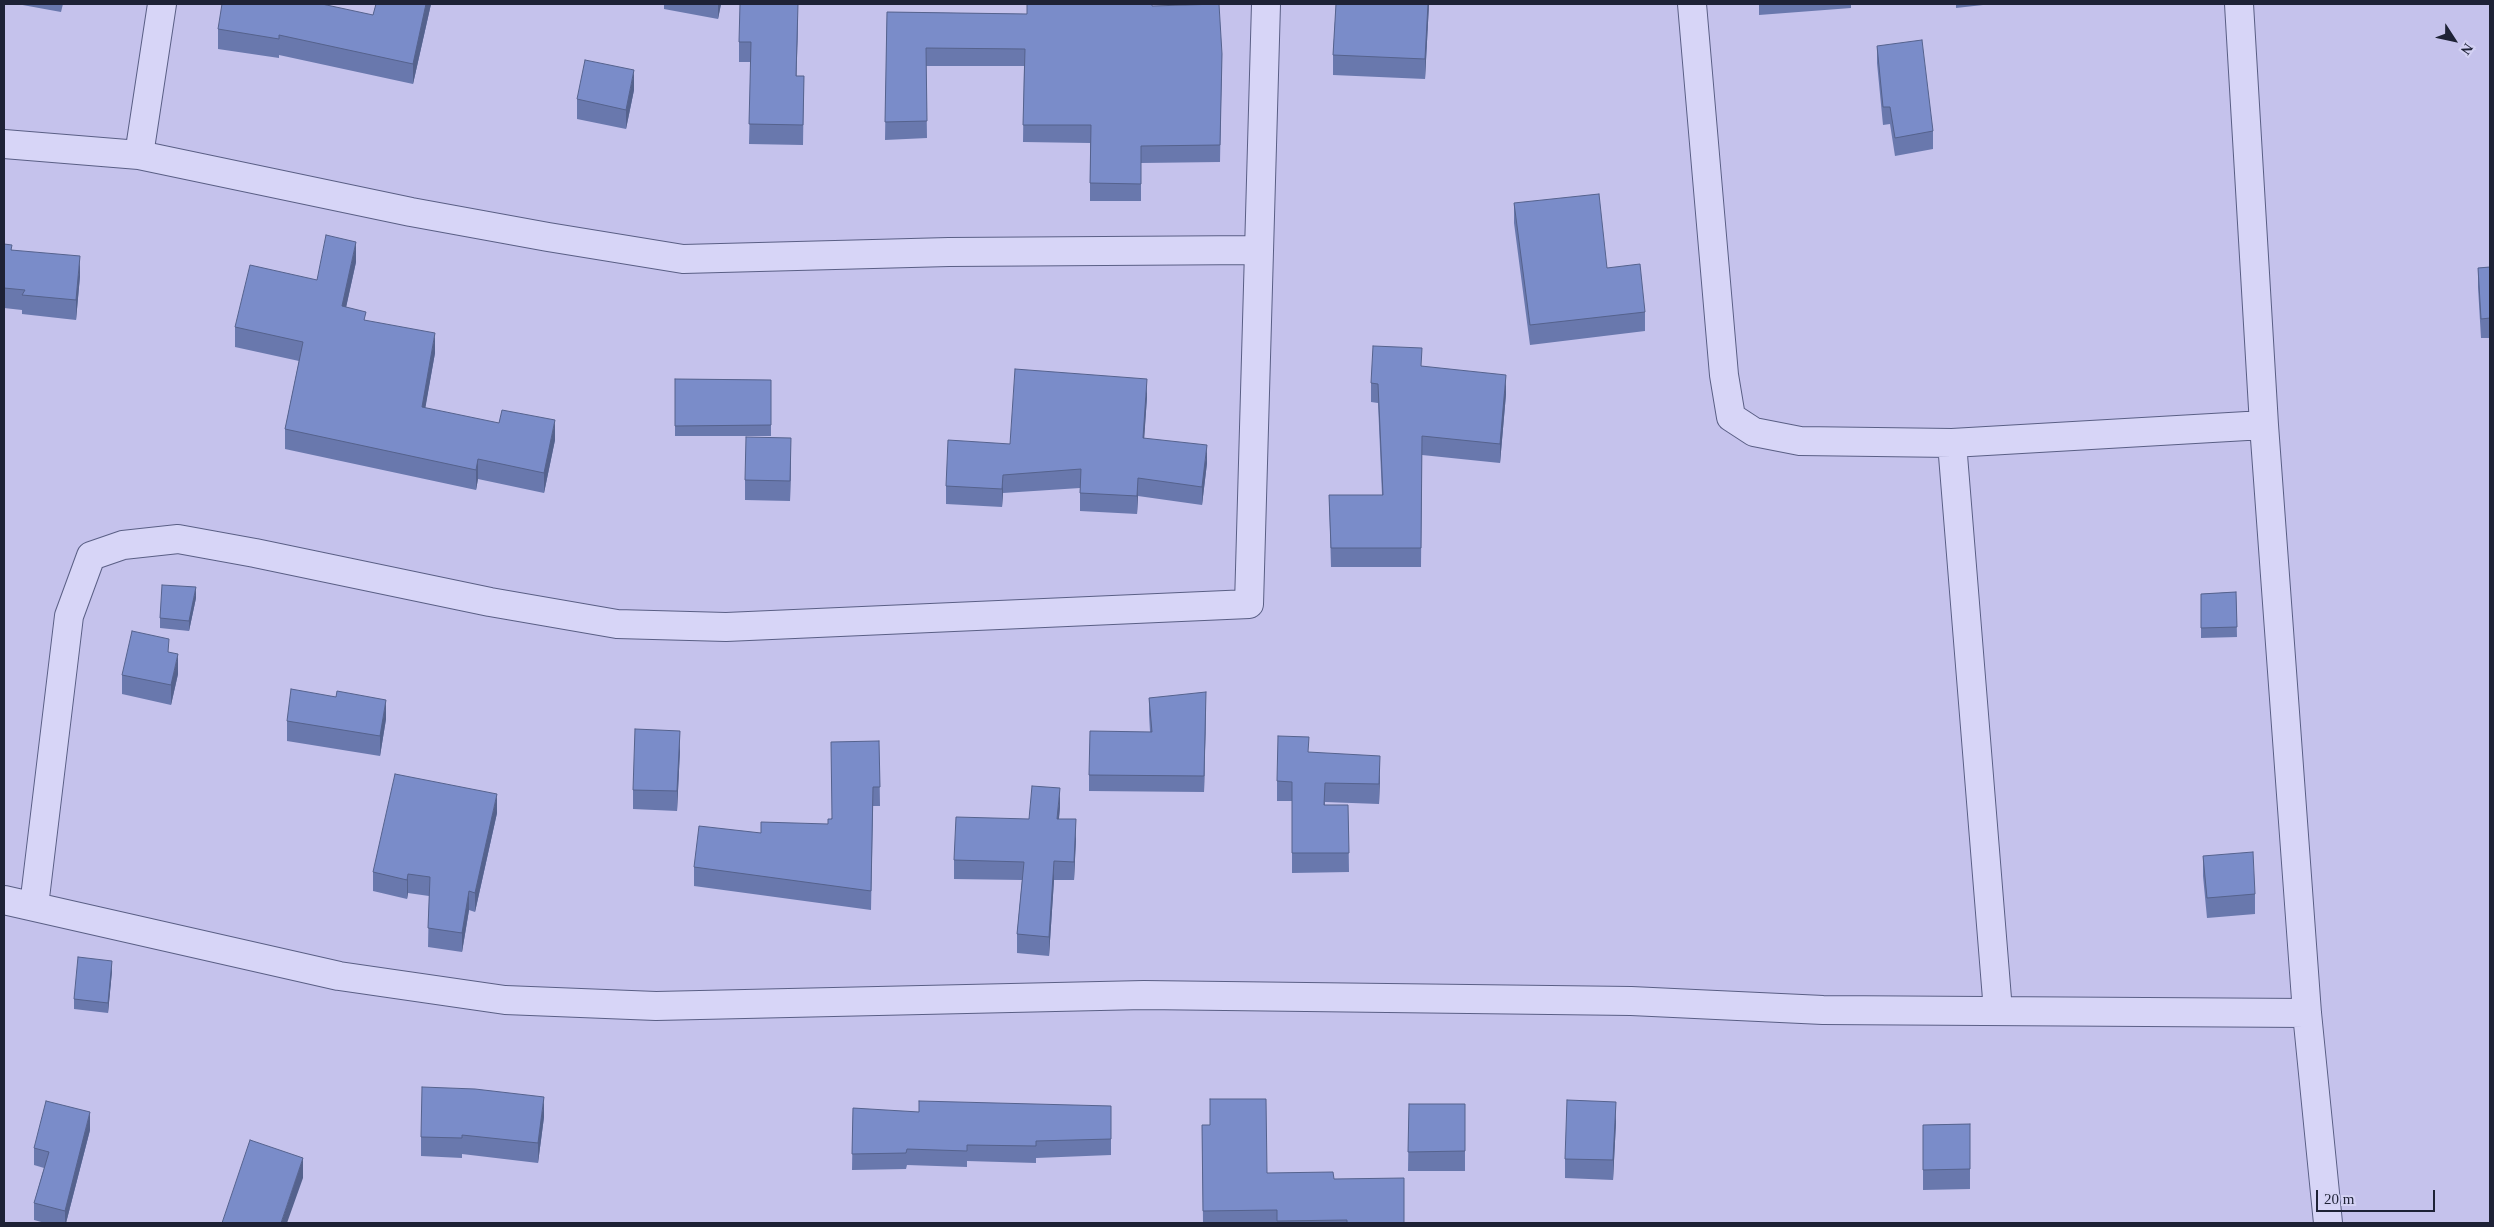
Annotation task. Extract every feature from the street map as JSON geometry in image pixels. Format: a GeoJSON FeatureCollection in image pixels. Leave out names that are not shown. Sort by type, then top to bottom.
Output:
{"type":"FeatureCollection","features":[{"type":"Feature","properties":{"kind":"street"},"geometry":{"type":"LineString","coordinates":[[139,156],[162,4]]}},
{"type":"Feature","properties":{"kind":"street"},"geometry":{"type":"LineString","coordinates":[[34,906],[69,616],[91,556],[123,545],[178,539],[255,553],[490,602],[617,624],[726,627],[1249,604],[1266,4]]}},
{"type":"Feature","properties":{"kind":"street"},"geometry":{"type":"LineString","coordinates":[[1692,4],[1724,375],[1731,416],[1754,432],[1800,441],[1952,443],[2264,425]]}},
{"type":"Feature","properties":{"kind":"street"},"geometry":{"type":"LineString","coordinates":[[2239,4],[2264,425],[2307,1013],[2328,1223]]}},
{"type":"Feature","properties":{"kind":"street"},"geometry":{"type":"LineString","coordinates":[[4,144],[139,156],[430,215],[683,259],[949,252],[1258,250]]}},
{"type":"Feature","properties":{"kind":"street"},"geometry":{"type":"LineString","coordinates":[[1952,443],[1998,1011]]}},
{"type":"Feature","properties":{"kind":"street"},"geometry":{"type":"LineString","coordinates":[[4,900],[339,976],[505,1000],[656,1006],[1144,995],[1631,1001],[1823,1010],[2307,1013]]}},
{"type":"Feature","properties":{"kind":"building"},"geometry":{"type":"Polygon","coordinates":[[[222,4],[322,4],[373,15],[376,4],[426,4],[413,64],[279,35],[279,39],[218,29],[222,4]]]}},
{"type":"Feature","properties":{"kind":"building"},"geometry":{"type":"Polygon","coordinates":[[[740,4],[798,4],[796,76],[804,76],[803,125],[749,124],[751,42],[739,42],[740,4]]]}},
{"type":"Feature","properties":{"kind":"building"},"geometry":{"type":"Polygon","coordinates":[[[1027,4],[1152,4],[1152,6],[1219,4],[1222,54],[1220,145],[1141,146],[1141,184],[1090,183],[1091,125],[1023,125],[1025,49],[926,48],[927,121],[885,122],[887,12],[1027,14],[1027,4]]]}},
{"type":"Feature","properties":{"kind":"building"},"geometry":{"type":"Polygon","coordinates":[[[1336,4],[1428,4],[1425,59],[1333,55],[1336,4]]]}},
{"type":"Feature","properties":{"kind":"building"},"geometry":{"type":"Polygon","coordinates":[[[1922,40],[1933,131],[1895,138],[1890,107],[1883,107],[1877,46],[1922,40]]]}},
{"type":"Feature","properties":{"kind":"building"},"geometry":{"type":"Polygon","coordinates":[[[585,60],[634,70],[626,110],[577,99],[585,60]]]}},
{"type":"Feature","properties":{"kind":"building"},"geometry":{"type":"Polygon","coordinates":[[[1599,194],[1607,268],[1640,264],[1645,312],[1530,325],[1514,203],[1599,194]]]}},
{"type":"Feature","properties":{"kind":"building"},"geometry":{"type":"Polygon","coordinates":[[[326,235],[356,242],[342,306],[366,312],[364,320],[435,333],[422,407],[499,423],[502,410],[555,420],[544,473],[478,459],[476,470],[285,429],[303,342],[235,327],[250,265],[317,280],[326,235]]]}},
{"type":"Feature","properties":{"kind":"building"},"geometry":{"type":"Polygon","coordinates":[[[4,244],[12,245],[11,250],[80,256],[76,300],[22,295],[25,290],[4,288],[4,244]]]}},
{"type":"Feature","properties":{"kind":"building"},"geometry":{"type":"Polygon","coordinates":[[[2490,267],[2490,318],[2481,319],[2478,268],[2490,267]]]}},
{"type":"Feature","properties":{"kind":"building"},"geometry":{"type":"Polygon","coordinates":[[[1373,346],[1422,348],[1421,366],[1506,375],[1500,444],[1422,436],[1421,548],[1331,548],[1329,495],[1383,495],[1378,384],[1371,383],[1373,346]]]}},
{"type":"Feature","properties":{"kind":"building"},"geometry":{"type":"Polygon","coordinates":[[[1015,369],[1147,379],[1143,438],[1207,445],[1202,487],[1138,478],[1137,496],[1080,493],[1081,469],[1003,475],[1002,489],[946,486],[948,440],[1010,444],[1015,369]]]}},
{"type":"Feature","properties":{"kind":"building"},"geometry":{"type":"Polygon","coordinates":[[[675,379],[771,380],[771,425],[675,426],[675,379]]]}},
{"type":"Feature","properties":{"kind":"building"},"geometry":{"type":"Polygon","coordinates":[[[746,437],[791,438],[790,481],[745,480],[746,437]]]}},
{"type":"Feature","properties":{"kind":"building"},"geometry":{"type":"Polygon","coordinates":[[[162,585],[196,587],[189,621],[160,618],[162,585]]]}},
{"type":"Feature","properties":{"kind":"building"},"geometry":{"type":"Polygon","coordinates":[[[2236,592],[2237,627],[2201,628],[2201,594],[2236,592]]]}},
{"type":"Feature","properties":{"kind":"building"},"geometry":{"type":"Polygon","coordinates":[[[132,631],[169,639],[168,652],[178,654],[171,685],[122,675],[132,631]]]}},
{"type":"Feature","properties":{"kind":"building"},"geometry":{"type":"Polygon","coordinates":[[[291,689],[336,697],[337,691],[386,700],[380,736],[287,721],[291,689]]]}},
{"type":"Feature","properties":{"kind":"building"},"geometry":{"type":"Polygon","coordinates":[[[1206,692],[1204,776],[1089,775],[1090,731],[1152,732],[1149,698],[1206,692]]]}},
{"type":"Feature","properties":{"kind":"building"},"geometry":{"type":"Polygon","coordinates":[[[635,729],[680,731],[677,791],[633,790],[635,729]]]}},
{"type":"Feature","properties":{"kind":"building"},"geometry":{"type":"Polygon","coordinates":[[[1278,736],[1309,737],[1308,752],[1380,756],[1379,784],[1325,783],[1324,805],[1348,805],[1349,853],[1292,853],[1292,782],[1277,781],[1278,736]]]}},
{"type":"Feature","properties":{"kind":"building"},"geometry":{"type":"Polygon","coordinates":[[[879,741],[880,787],[873,787],[871,891],[694,867],[699,826],[761,833],[761,822],[828,824],[828,819],[832,819],[831,742],[879,741]]]}},
{"type":"Feature","properties":{"kind":"building"},"geometry":{"type":"Polygon","coordinates":[[[395,774],[497,794],[475,893],[469,891],[462,933],[428,928],[430,877],[408,874],[407,880],[373,872],[395,774]]]}},
{"type":"Feature","properties":{"kind":"building"},"geometry":{"type":"Polygon","coordinates":[[[1032,786],[1060,788],[1057,819],[1076,819],[1074,862],[1054,861],[1049,937],[1017,934],[1024,862],[954,860],[956,817],[1029,819],[1032,786]]]}},
{"type":"Feature","properties":{"kind":"building"},"geometry":{"type":"Polygon","coordinates":[[[2253,852],[2255,894],[2207,898],[2203,856],[2253,852]]]}},
{"type":"Feature","properties":{"kind":"building"},"geometry":{"type":"Polygon","coordinates":[[[78,957],[112,961],[108,1003],[74,999],[78,957]]]}},
{"type":"Feature","properties":{"kind":"building"},"geometry":{"type":"Polygon","coordinates":[[[422,1087],[475,1089],[544,1097],[538,1143],[462,1135],[462,1138],[421,1137],[422,1087]]]}},
{"type":"Feature","properties":{"kind":"building"},"geometry":{"type":"Polygon","coordinates":[[[1210,1099],[1266,1099],[1267,1173],[1333,1172],[1334,1179],[1404,1178],[1404,1223],[1347,1223],[1347,1220],[1277,1221],[1277,1210],[1203,1211],[1202,1125],[1210,1125],[1210,1099]]]}},
{"type":"Feature","properties":{"kind":"building"},"geometry":{"type":"Polygon","coordinates":[[[1567,1100],[1616,1102],[1613,1160],[1565,1159],[1567,1100]]]}},
{"type":"Feature","properties":{"kind":"building"},"geometry":{"type":"Polygon","coordinates":[[[46,1101],[90,1112],[65,1211],[34,1203],[49,1152],[34,1148],[46,1101]]]}},
{"type":"Feature","properties":{"kind":"building"},"geometry":{"type":"Polygon","coordinates":[[[919,1101],[1111,1106],[1111,1139],[1036,1141],[1036,1146],[967,1145],[967,1151],[907,1149],[906,1153],[852,1154],[853,1108],[919,1112],[919,1101]]]}},
{"type":"Feature","properties":{"kind":"building"},"geometry":{"type":"Polygon","coordinates":[[[1409,1104],[1465,1104],[1465,1151],[1408,1152],[1409,1104]]]}},
{"type":"Feature","properties":{"kind":"building"},"geometry":{"type":"Polygon","coordinates":[[[1970,1124],[1970,1169],[1923,1170],[1923,1125],[1970,1124]]]}},
{"type":"Feature","properties":{"kind":"building"},"geometry":{"type":"Polygon","coordinates":[[[250,1140],[303,1158],[281,1223],[222,1223],[250,1140]]]}}]}
